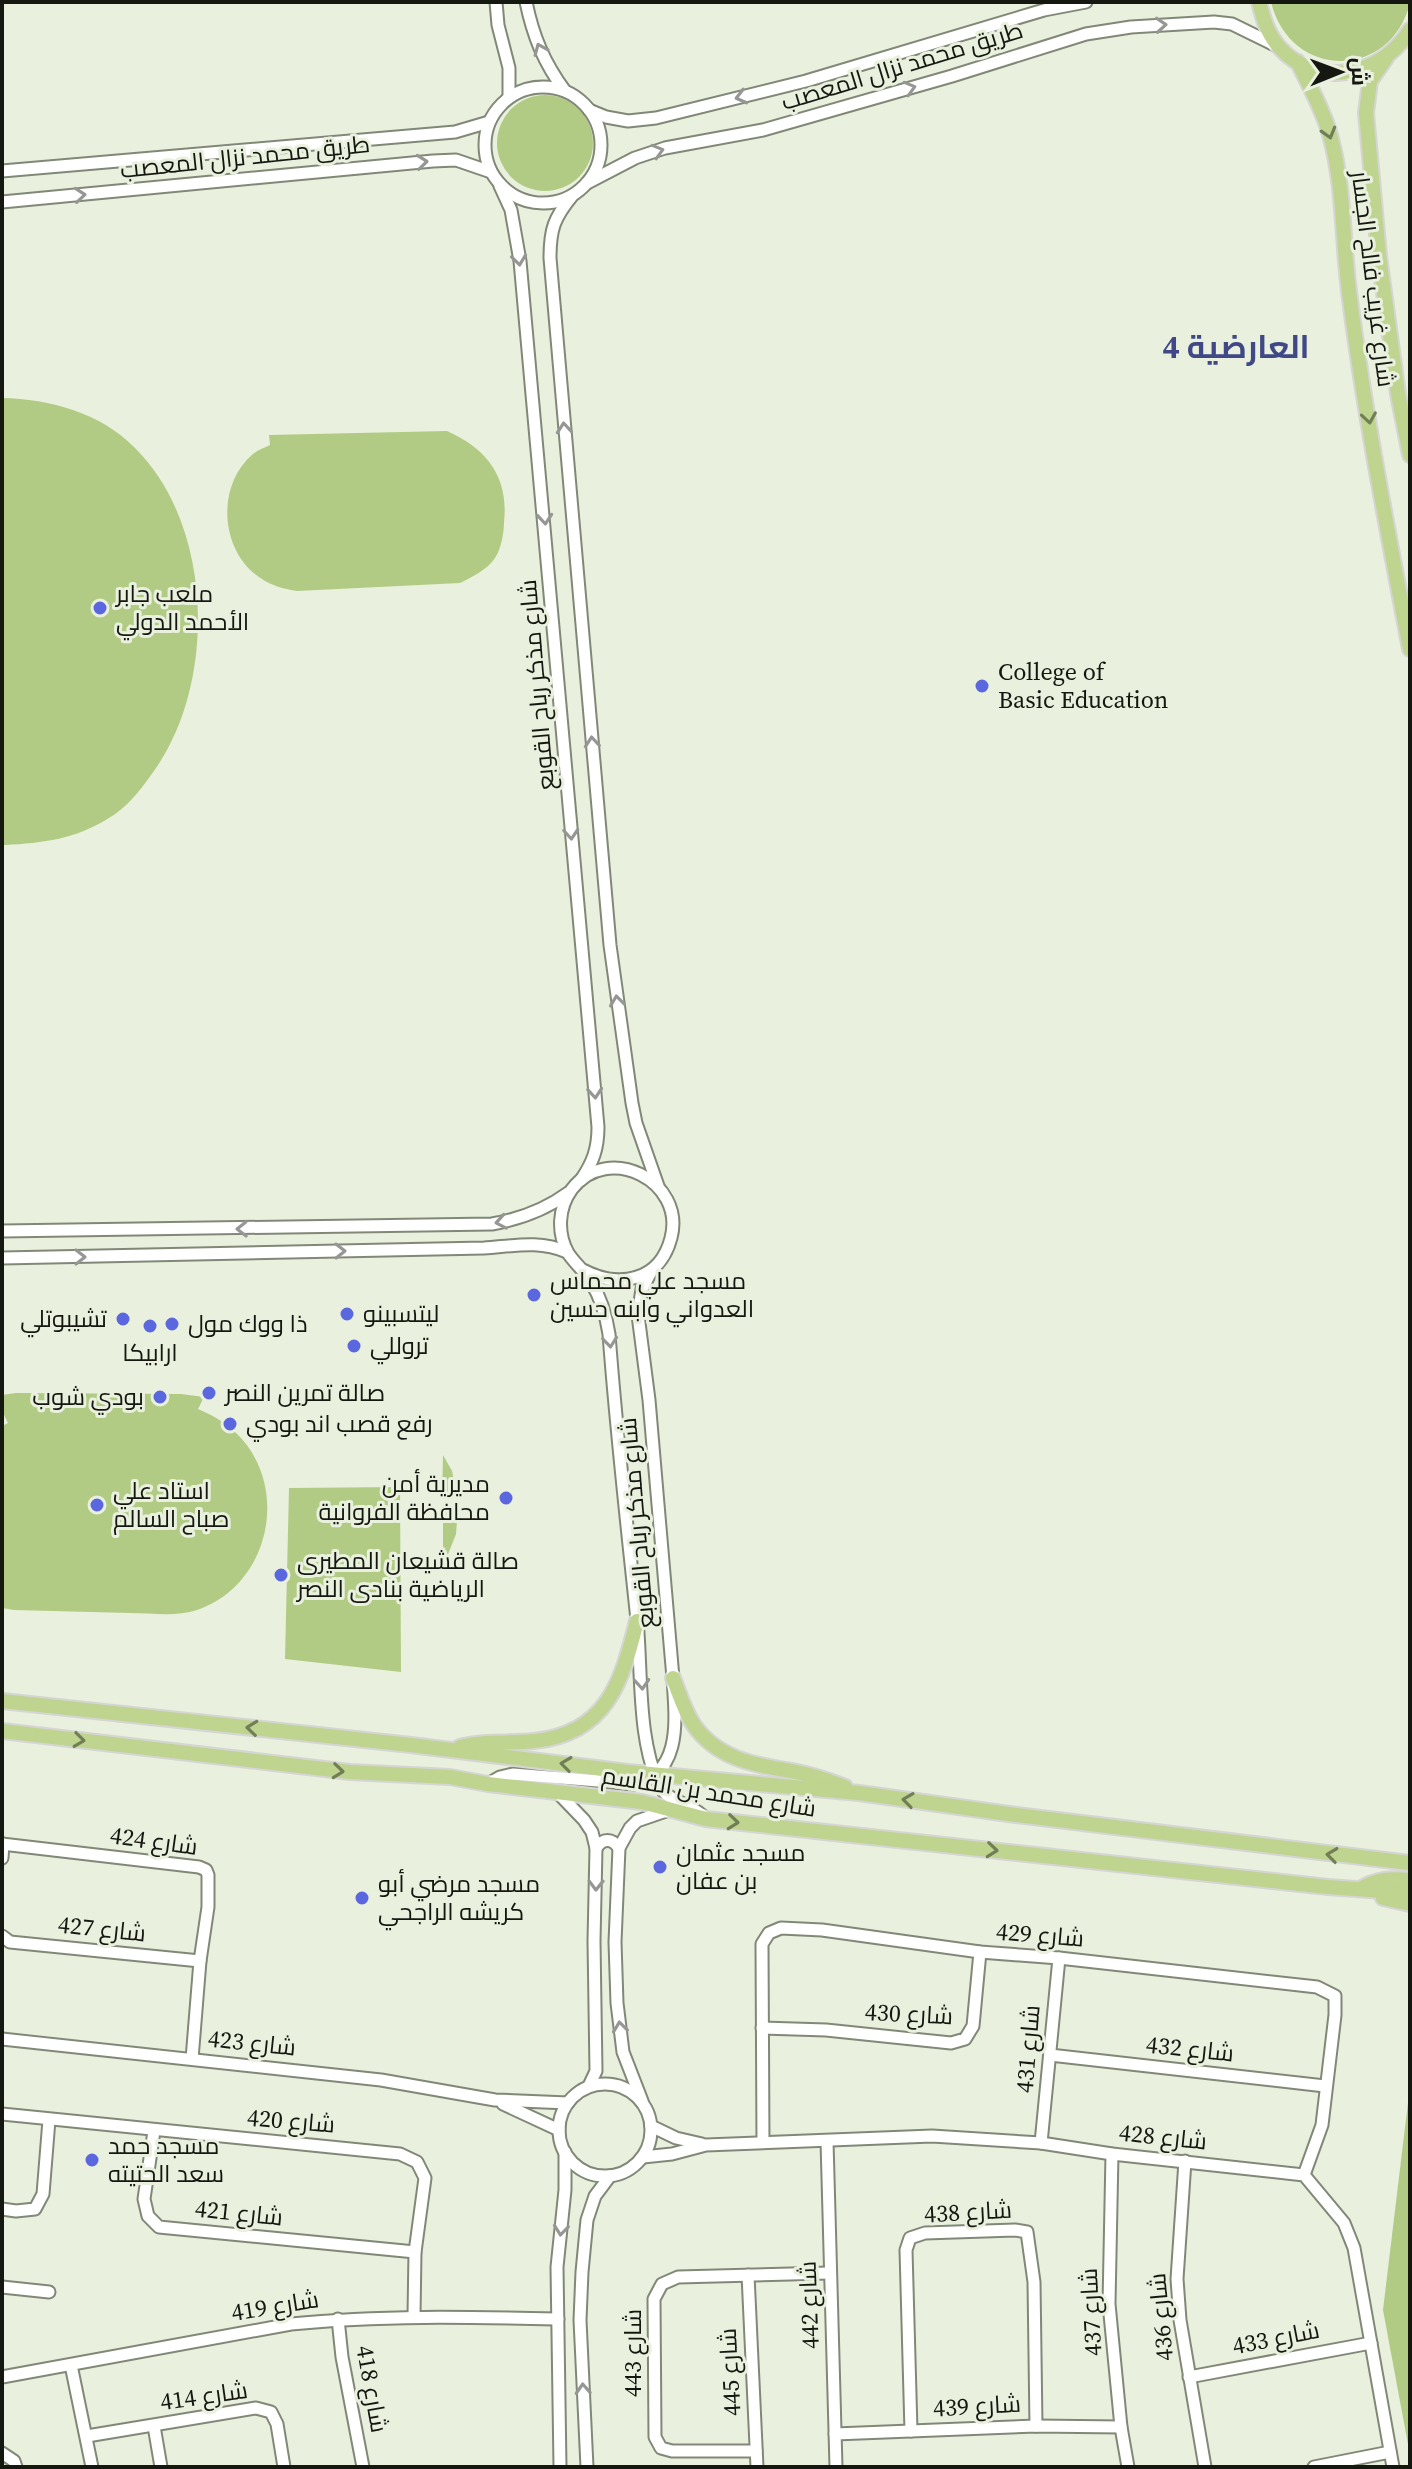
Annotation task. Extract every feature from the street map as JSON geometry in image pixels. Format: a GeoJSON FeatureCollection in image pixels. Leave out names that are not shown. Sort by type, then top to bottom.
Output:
{"type":"FeatureCollection","features":[{"type":"Feature","properties":{"kind":"main road"},"geometry":{"type":"LineString","coordinates":[[1259,2],[1264,24],[1279,47],[1298,62],[1319,71],[1342,73],[1365,69],[1406,42],[1410,30]]}},
{"type":"Feature","properties":{"kind":"main road","name":"شارع غريب فالح الجسار"},"geometry":{"type":"LineString","coordinates":[[1386,58],[1370,81],[1366,113],[1379,256],[1398,394],[1410,455]]}},
{"type":"Feature","properties":{"kind":"main road","name":"شارع غريب فالح الجسار"},"geometry":{"type":"LineString","coordinates":[[1298,62],[1322,111],[1339,179],[1349,297],[1410,649]]}},
{"type":"Feature","properties":{"kind":"main road"},"geometry":{"type":"LineString","coordinates":[[452,1750],[481,1743],[549,1740],[583,1725],[610,1699],[619,1682],[637,1621]]}},
{"type":"Feature","properties":{"kind":"main road"},"geometry":{"type":"LineString","coordinates":[[673,1678],[692,1722],[701,1735],[725,1754],[752,1764],[809,1775],[859,1793]]}},
{"type":"Feature","properties":{"kind":"main road","name":"شارع محمد بن القاسم"},"geometry":{"type":"LineString","coordinates":[[2,1701],[628,1772],[859,1793],[1410,1863]]}},
{"type":"Feature","properties":{"kind":"main road","name":"شارع محمد بن القاسم"},"geometry":{"type":"LineString","coordinates":[[2,1731],[340,1771],[431,1775],[642,1802],[706,1819],[1328,1887],[1410,1893]]}},
{"type":"Feature","properties":{"kind":"main road"},"geometry":{"type":"LineString","coordinates":[[1372,1859],[1410,1856]]}},
{"type":"Feature","properties":{"kind":"main road"},"geometry":{"type":"LineString","coordinates":[[1360,1889],[1389,1878],[1410,1880]]}},
{"type":"Feature","properties":{"kind":"main road"},"geometry":{"type":"LineString","coordinates":[[1328,1887],[1410,1904]]}},
{"type":"Feature","properties":{"kind":"street"},"geometry":{"type":"LineString","coordinates":[[496,2],[498,25],[509,68],[509,97]]}},
{"type":"Feature","properties":{"kind":"street"},"geometry":{"type":"LineString","coordinates":[[526,2],[539,50],[566,91]]}},
{"type":"Feature","properties":{"kind":"street","name":"طريق محمد نزال المعصب"},"geometry":{"type":"LineString","coordinates":[[589,110],[628,121],[656,118],[806,81],[1044,10],[1086,2]]}},
{"type":"Feature","properties":{"kind":"street","name":"طريق محمد نزال المعصب"},"geometry":{"type":"LineString","coordinates":[[587,183],[635,158],[665,148],[763,130],[1086,34],[1131,27],[1214,22],[1232,24],[1279,47]]}},
{"type":"Feature","properties":{"kind":"street"},"geometry":{"type":"LineString","coordinates":[[547,87],[566,91],[589,110],[598,127],[601,147],[597,166],[587,183],[572,196],[542,204],[526,202],[500,186],[491,172],[485,156],[484,139],[489,122],[497,108],[509,97],[527,89],[547,87]]}},
{"type":"Feature","properties":{"kind":"street","name":"طريق محمد نزال المعصب"},"geometry":{"type":"LineString","coordinates":[[2,171],[455,132],[489,122]]}},
{"type":"Feature","properties":{"kind":"street","name":"طريق محمد نزال المعصب"},"geometry":{"type":"LineString","coordinates":[[2,202],[433,161],[456,160],[491,172]]}},
{"type":"Feature","properties":{"kind":"street","name":"شارع مذكر رباح القوبع"},"geometry":{"type":"LineString","coordinates":[[500,186],[511,210],[521,277],[598,1127],[594,1160],[581,1180]]}},
{"type":"Feature","properties":{"kind":"street","name":"شارع مذكر رباح القوبع"},"geometry":{"type":"LineString","coordinates":[[572,196],[557,215],[550,235],[550,258],[579,594],[617,998],[636,1123],[658,1186]]}},
{"type":"Feature","properties":{"kind":"street"},"geometry":{"type":"LineString","coordinates":[[2,1231],[492,1224],[518,1219],[542,1209],[581,1180],[607,1168],[621,1167],[648,1176],[668,1201],[673,1218],[672,1236],[666,1253],[642,1275],[627,1280],[612,1281],[583,1270],[567,1252],[562,1237],[560,1220],[571,1190]]}},
{"type":"Feature","properties":{"kind":"street"},"geometry":{"type":"LineString","coordinates":[[2,1258],[484,1248],[528,1243],[548,1245],[567,1252]]}},
{"type":"Feature","properties":{"kind":"street","name":"شارع مذكر رباح القوبع"},"geometry":{"type":"LineString","coordinates":[[654,1266],[642,1289],[638,1315],[649,1400],[675,1725],[667,1761],[655,1773]]}},
{"type":"Feature","properties":{"kind":"street","name":"شارع مذكر رباح القوبع"},"geometry":{"type":"LineString","coordinates":[[583,1270],[598,1294],[609,1334],[645,1734],[662,1790],[694,1808],[706,1819]]}},
{"type":"Feature","properties":{"kind":"street"},"geometry":{"type":"LineString","coordinates":[[488,1784],[513,1774],[634,1784],[645,1781],[655,1773]]}},
{"type":"Feature","properties":{"kind":"street"},"geometry":{"type":"LineString","coordinates":[[558,1793],[584,1820],[592,1832],[596,1848],[596,2071],[589,2086]]}},
{"type":"Feature","properties":{"kind":"street"},"geometry":{"type":"LineString","coordinates":[[565,2152],[584,2171],[597,2176],[610,2176],[634,2166],[643,2157],[651,2137],[648,2113],[623,2052],[617,2003],[615,1942],[619,1848],[637,1821],[669,1810]]}},
{"type":"Feature","properties":{"kind":"street"},"geometry":{"type":"LineString","coordinates":[[596,1848],[600,1842],[607,1840],[615,1842],[619,1848]]}},
{"type":"Feature","properties":{"kind":"street"},"geometry":{"type":"LineString","coordinates":[[2,1844],[2,1858]]}},
{"type":"Feature","properties":{"kind":"street","name":"شارع 424"},"geometry":{"type":"LineString","coordinates":[[2,1844],[206,1870],[208,1907],[192,2059]]}},
{"type":"Feature","properties":{"kind":"street","name":"شارع 429"},"geometry":{"type":"LineString","coordinates":[[763,2142],[762,1944],[769,1933],[781,1928],[822,1930],[980,1952],[1317,1987],[1335,1996],[1322,2125],[1304,2175]]}},
{"type":"Feature","properties":{"kind":"street","name":"شارع 427"},"geometry":{"type":"LineString","coordinates":[[2,1936],[10,1942],[200,1961]]}},
{"type":"Feature","properties":{"kind":"street","name":"شارع 430"},"geometry":{"type":"LineString","coordinates":[[762,2028],[826,2030],[951,2043],[965,2039],[973,2026],[980,1952]]}},
{"type":"Feature","properties":{"kind":"street","name":"شارع 431"},"geometry":{"type":"LineString","coordinates":[[1041,2143],[1059,1958]]}},
{"type":"Feature","properties":{"kind":"street","name":"شارع 423"},"geometry":{"type":"LineString","coordinates":[[2,2039],[381,2080],[495,2100],[568,2103]]}},
{"type":"Feature","properties":{"kind":"street","name":"شارع 432"},"geometry":{"type":"LineString","coordinates":[[1050,2055],[1325,2086]]}},
{"type":"Feature","properties":{"kind":"street"},"geometry":{"type":"LineString","coordinates":[[560,2467],[557,2267],[565,2190],[565,2152],[559,2130],[561,2116],[577,2093],[604,2083],[619,2085],[642,2101]]}},
{"type":"Feature","properties":{"kind":"street","name":"شارع 423"},"geometry":{"type":"LineString","coordinates":[[495,2100],[559,2130]]}},
{"type":"Feature","properties":{"kind":"street","name":"شارع 420"},"geometry":{"type":"LineString","coordinates":[[2,2114],[400,2154],[409,2158],[417,2162],[425,2178],[415,2252],[414,2316]]}},
{"type":"Feature","properties":{"kind":"street"},"geometry":{"type":"LineString","coordinates":[[2,2209],[35,2209],[43,2194],[49,2120]]}},
{"type":"Feature","properties":{"kind":"street","name":"شارع 428"},"geometry":{"type":"LineString","coordinates":[[651,2126],[676,2138],[706,2145]]}},
{"type":"Feature","properties":{"kind":"street","name":"شارع 421"},"geometry":{"type":"LineString","coordinates":[[154,2131],[144,2199],[148,2216],[159,2227],[415,2252]]}},
{"type":"Feature","properties":{"kind":"street","name":"شارع 428"},"geometry":{"type":"LineString","coordinates":[[643,2157],[672,2154],[706,2145],[932,2136],[1041,2143],[1304,2175]]}},
{"type":"Feature","properties":{"kind":"street","name":"شارع 442"},"geometry":{"type":"LineString","coordinates":[[827,2141],[836,2467]]}},
{"type":"Feature","properties":{"kind":"street","name":"شارع 437"},"geometry":{"type":"LineString","coordinates":[[1112,2154],[1109,2304],[1128,2467]]}},
{"type":"Feature","properties":{"kind":"street","name":"شارع 436"},"geometry":{"type":"LineString","coordinates":[[1185,2161],[1177,2279],[1180,2320],[1205,2467]]}},
{"type":"Feature","properties":{"kind":"street"},"geometry":{"type":"LineString","coordinates":[[1304,2175],[1344,2223],[1354,2248],[1393,2467]]}},
{"type":"Feature","properties":{"kind":"street"},"geometry":{"type":"LineString","coordinates":[[587,2467],[580,2320],[582,2272],[587,2220],[595,2196],[610,2176]]}},
{"type":"Feature","properties":{"kind":"street","name":"شارع 438"},"geometry":{"type":"LineString","coordinates":[[911,2431],[906,2250],[910,2238],[925,2233],[1027,2232],[1034,2282],[1036,2426]]}},
{"type":"Feature","properties":{"kind":"street","name":"شارع 443"},"geometry":{"type":"LineString","coordinates":[[756,2451],[672,2451],[661,2448],[655,2437],[654,2299],[662,2284],[678,2277],[829,2273]]}},
{"type":"Feature","properties":{"kind":"street","name":"شارع 445"},"geometry":{"type":"LineString","coordinates":[[748,2275],[757,2467]]}},
{"type":"Feature","properties":{"kind":"street"},"geometry":{"type":"LineString","coordinates":[[2,2287],[49,2292]]}},
{"type":"Feature","properties":{"kind":"street","name":"شارع 419"},"geometry":{"type":"LineString","coordinates":[[2,2377],[291,2324],[338,2319],[414,2316],[558,2319]]}},
{"type":"Feature","properties":{"kind":"street","name":"شارع 418"},"geometry":{"type":"LineString","coordinates":[[338,2319],[363,2467]]}},
{"type":"Feature","properties":{"kind":"street","name":"شارع 433"},"geometry":{"type":"LineString","coordinates":[[1189,2377],[1371,2343]]}},
{"type":"Feature","properties":{"kind":"street"},"geometry":{"type":"LineString","coordinates":[[71,2365],[92,2467]]}},
{"type":"Feature","properties":{"kind":"street","name":"شارع 414"},"geometry":{"type":"LineString","coordinates":[[87,2436],[256,2408],[271,2412],[277,2424],[284,2467]]}},
{"type":"Feature","properties":{"kind":"street"},"geometry":{"type":"LineString","coordinates":[[154,2426],[161,2467]]}},
{"type":"Feature","properties":{"kind":"street","name":"شارع 439"},"geometry":{"type":"LineString","coordinates":[[835,2434],[1036,2426],[1121,2427]]}},
{"type":"Feature","properties":{"kind":"street"},"geometry":{"type":"LineString","coordinates":[[1314,2467],[1390,2452]]}},
{"type":"Feature","properties":{"kind":"street"},"geometry":{"type":"LineString","coordinates":[[2,2453],[14,2461],[16,2467]]}},
{"type":"Feature","properties":{"kind":"green space"},"geometry":{"type":"Polygon","coordinates":[[[1271,2],[1410,3],[1399,29],[1383,47],[1362,58],[1340,61],[1318,57],[1298,46],[1282,28],[1271,2]]]}},
{"type":"Feature","properties":{"kind":"green space"},"geometry":{"type":"Polygon","coordinates":[[[545,95],[563,99],[579,109],[589,125],[593,143],[589,161],[579,177],[563,187],[545,191],[527,187],[511,177],[501,161],[497,143],[501,125],[511,109],[527,99],[545,95]]]}},
{"type":"Feature","properties":{"kind":"green space","name":"ملعب جابر الأحمد الدولي"},"geometry":{"type":"Polygon","coordinates":[[[2,398],[38,401],[74,410],[107,426],[135,448],[161,481],[181,520],[193,563],[198,608],[196,654],[188,698],[173,739],[137,793],[115,814],[84,831],[46,841],[5,845],[2,845],[2,398]]]}},
{"type":"Feature","properties":{"kind":"green space"},"geometry":{"type":"Polygon","coordinates":[[[447,431],[484,456],[499,478],[503,491],[504,526],[499,550],[492,562],[474,576],[460,583],[297,591],[262,579],[238,553],[228,519],[232,483],[253,454],[270,445],[269,435],[447,431]]]}},
{"type":"Feature","properties":{"kind":"green space"},"geometry":{"type":"Polygon","coordinates":[[[181,1394],[204,1397],[198,1409],[225,1424],[241,1438],[259,1466],[266,1490],[267,1515],[263,1540],[253,1563],[239,1583],[220,1599],[197,1610],[181,1613],[2,1608],[2,1426],[8,1423],[2,1411],[2,1395],[181,1394]]]}},
{"type":"Feature","properties":{"kind":"green space"},"geometry":{"type":"Polygon","coordinates":[[[443,1455],[452,1471],[457,1495],[442,1496],[443,1455]]]}},
{"type":"Feature","properties":{"kind":"green space"},"geometry":{"type":"Polygon","coordinates":[[[400,1487],[401,1672],[285,1659],[289,1488],[400,1487]]]}},
{"type":"Feature","properties":{"kind":"green space"},"geometry":{"type":"Polygon","coordinates":[[[458,1507],[456,1534],[443,1567],[443,1508],[458,1507]]]}},
{"type":"Feature","properties":{"kind":"green space"},"geometry":{"type":"Polygon","coordinates":[[[1410,2086],[1410,2455],[1383,2310],[1410,2086]]]}},
{"type":"Feature","properties":{"kind":"place","name":"ملعب جابر الأحمد الدولي"},"geometry":{"type":"Point","coordinates":[100,608]}},
{"type":"Feature","properties":{"kind":"place","name":"College of Basic Education"},"geometry":{"type":"Point","coordinates":[982,686]}},
{"type":"Feature","properties":{"kind":"place","name":"مسجد علي محماس العدواني وابنه حسين"},"geometry":{"type":"Point","coordinates":[534,1295]}},
{"type":"Feature","properties":{"kind":"place","name":"ليتسبينو"},"geometry":{"type":"Point","coordinates":[347,1314]}},
{"type":"Feature","properties":{"kind":"place","name":"تشيبوتلي"},"geometry":{"type":"Point","coordinates":[123,1319]}},
{"type":"Feature","properties":{"kind":"place","name":"ذا ووك مول"},"geometry":{"type":"Point","coordinates":[172,1324]}},
{"type":"Feature","properties":{"kind":"place","name":"ارابيكا"},"geometry":{"type":"Point","coordinates":[150,1326]}},
{"type":"Feature","properties":{"kind":"place","name":"تروللي"},"geometry":{"type":"Point","coordinates":[354,1346]}},
{"type":"Feature","properties":{"kind":"place","name":"صالة تمرين النصر"},"geometry":{"type":"Point","coordinates":[209,1393]}},
{"type":"Feature","properties":{"kind":"place","name":"بودي شوب"},"geometry":{"type":"Point","coordinates":[160,1397]}},
{"type":"Feature","properties":{"kind":"place","name":"رفع قصب اند بودي"},"geometry":{"type":"Point","coordinates":[230,1424]}},
{"type":"Feature","properties":{"kind":"place","name":"مديرية أمن محافظة الفروانية"},"geometry":{"type":"Point","coordinates":[506,1498]}},
{"type":"Feature","properties":{"kind":"place","name":"استاد علي صباح السالم"},"geometry":{"type":"Point","coordinates":[97,1505]}},
{"type":"Feature","properties":{"kind":"place","name":"صالة قشيعان المطيرى الرياضية بنادى النصر"},"geometry":{"type":"Point","coordinates":[281,1575]}},
{"type":"Feature","properties":{"kind":"place","name":"مسجد عثمان بن عفان"},"geometry":{"type":"Point","coordinates":[660,1867]}},
{"type":"Feature","properties":{"kind":"place","name":"مسجد مرضي أبو كريشه الراجحي"},"geometry":{"type":"Point","coordinates":[362,1898]}},
{"type":"Feature","properties":{"kind":"place","name":"مسجد حمد سعد الحتيته"},"geometry":{"type":"Point","coordinates":[92,2160]}},
{"type":"Feature","properties":{"kind":"district","name":"العارضية 4"},"geometry":{"type":"Point","coordinates":[1236,347]}}]}
